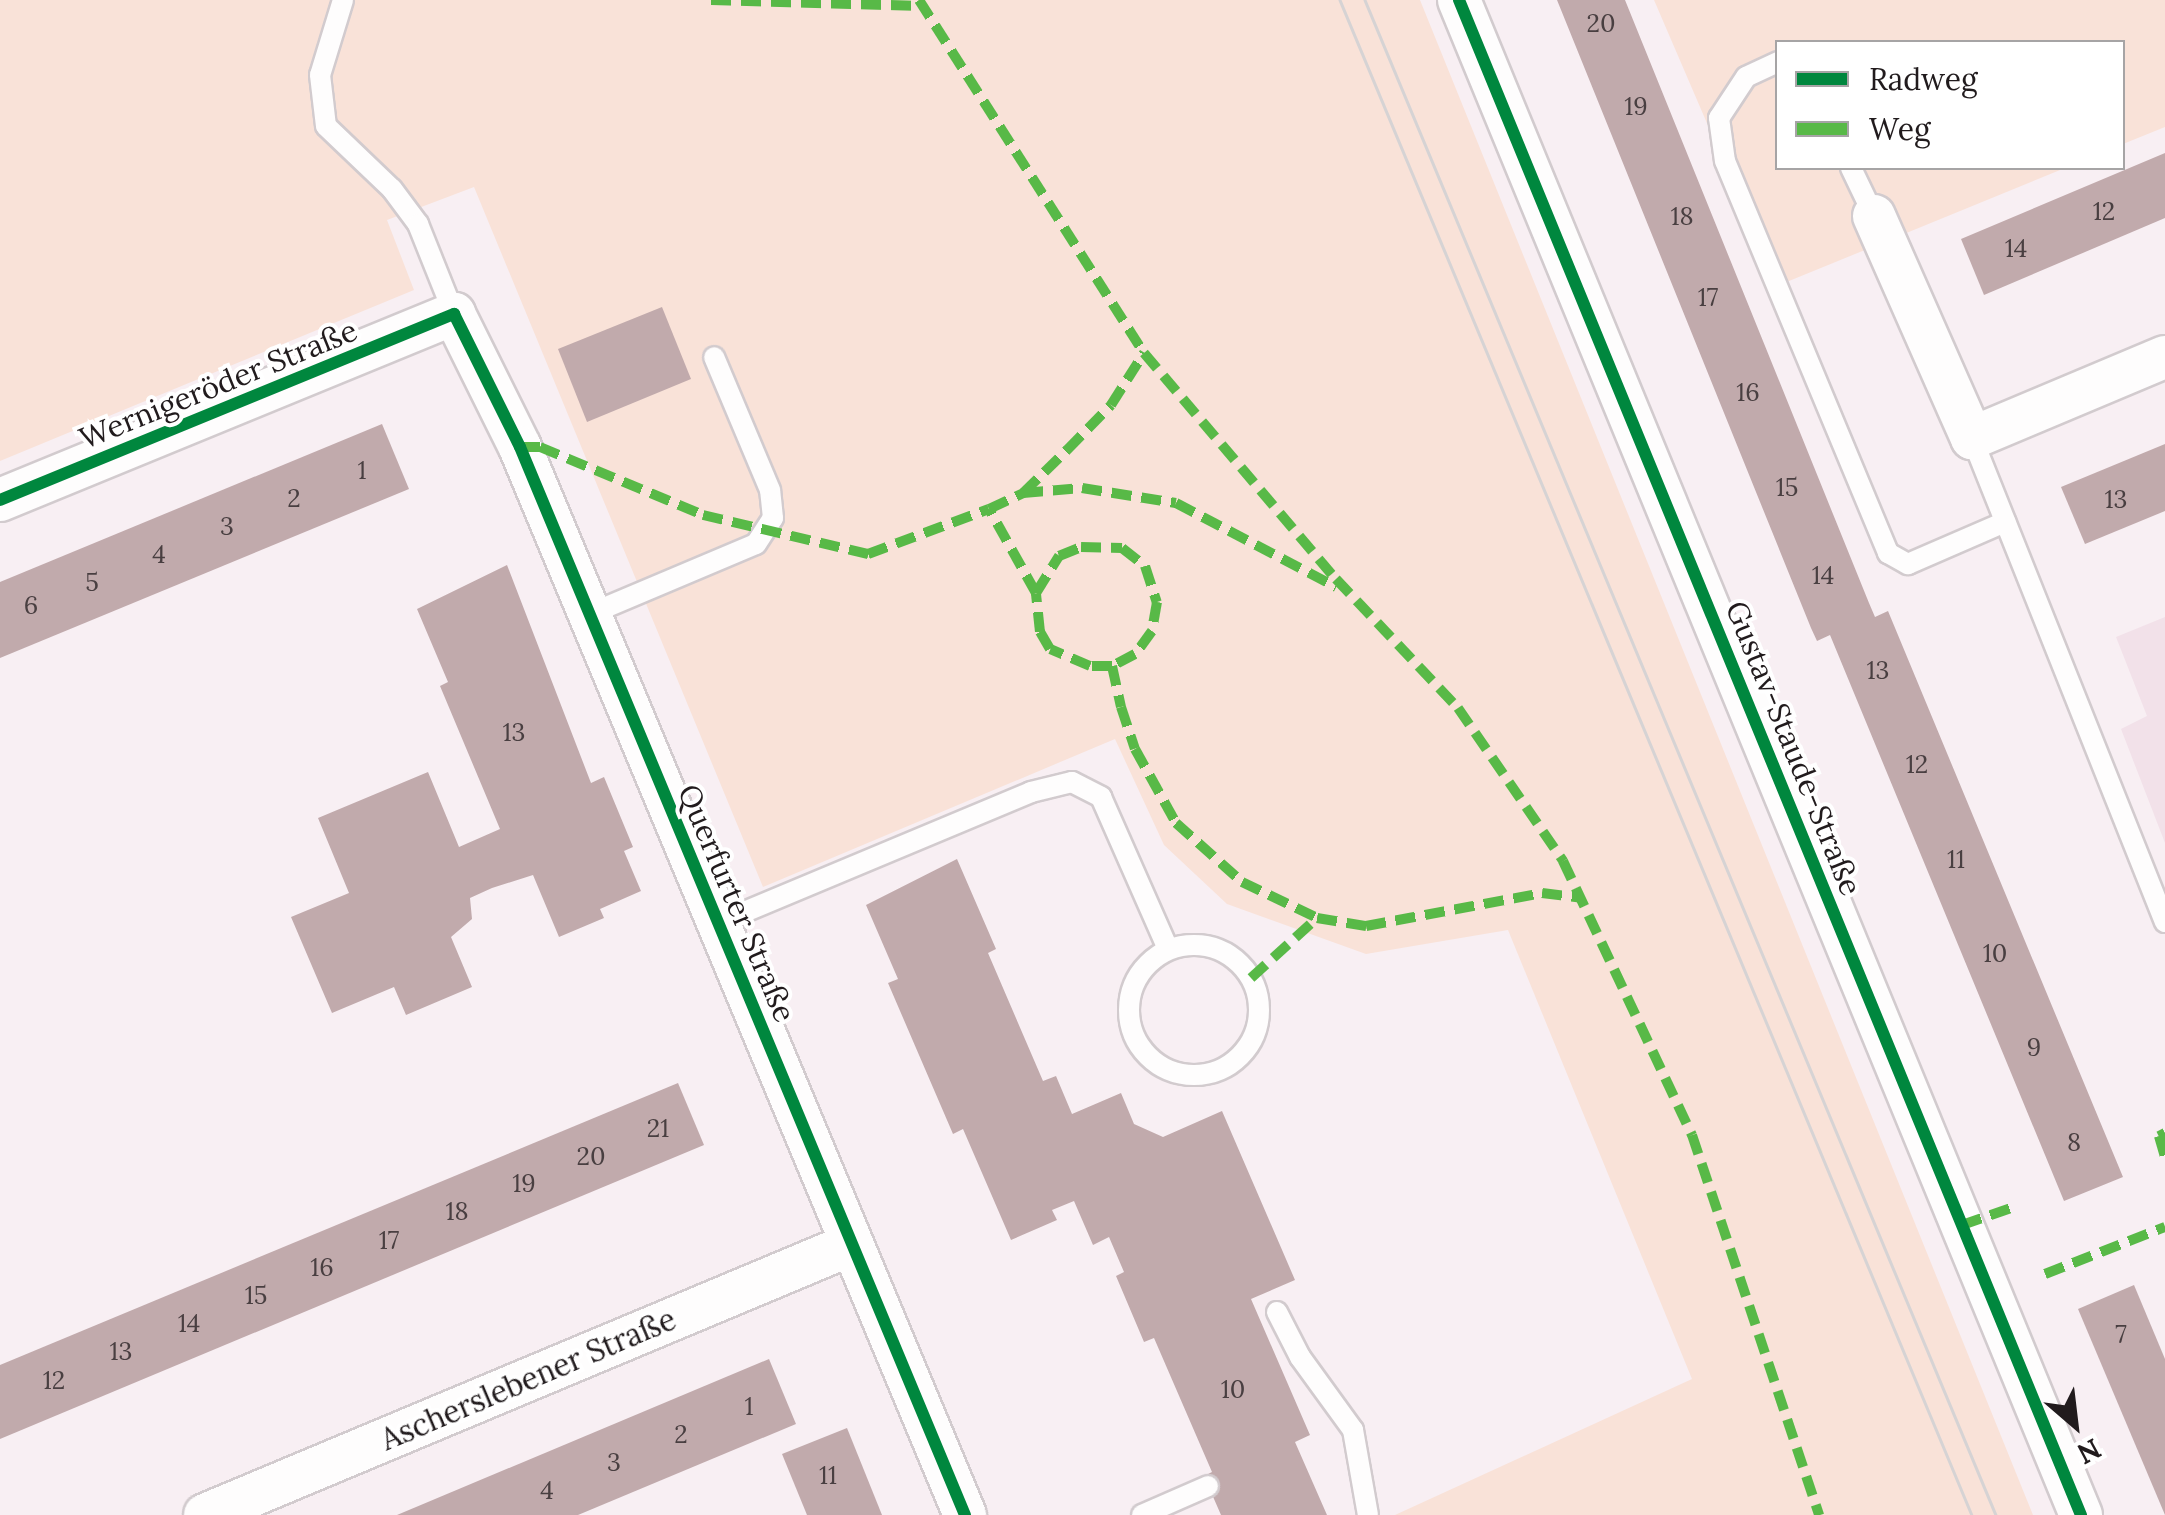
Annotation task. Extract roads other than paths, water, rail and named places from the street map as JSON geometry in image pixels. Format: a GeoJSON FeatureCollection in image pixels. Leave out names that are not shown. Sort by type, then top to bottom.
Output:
{"type":"FeatureCollection","features":[{"type":"Feature","properties":{"kind":"street","name":"Gustav-Staude-Straße"},"geometry":{"type":"LineString","coordinates":[[1459,0],[2081,1515]]}},
{"type":"Feature","properties":{"kind":"street"},"geometry":{"type":"LineString","coordinates":[[1874,216],[1972,438],[2165,356]]}},
{"type":"Feature","properties":{"kind":"street","name":"Wernigeröder Straße"},"geometry":{"type":"LineString","coordinates":[[0,500],[454,314]]}},
{"type":"Feature","properties":{"kind":"street","name":"Querfurter Straße"},"geometry":{"type":"LineString","coordinates":[[454,314],[520,448],[964,1515]]}},
{"type":"Feature","properties":{"kind":"street","name":"Ascherslebener Straße"},"geometry":{"type":"LineString","coordinates":[[205,1515],[852,1244]]}},
{"type":"Feature","properties":{"kind":"lane"},"geometry":{"type":"LineString","coordinates":[[342,0],[320,75],[326,126],[392,188],[418,224],[454,314]]}},
{"type":"Feature","properties":{"kind":"lane"},"geometry":{"type":"LineString","coordinates":[[1775,63],[1746,77],[1720,118],[1725,161],[1888,554],[1908,564],[2005,522]]}},
{"type":"Feature","properties":{"kind":"lane"},"geometry":{"type":"LineString","coordinates":[[1853,170],[1874,216]]}},
{"type":"Feature","properties":{"kind":"lane"},"geometry":{"type":"LineString","coordinates":[[590,614],[756,544],[773,518],[770,490],[714,356]]}},
{"type":"Feature","properties":{"kind":"lane"},"geometry":{"type":"LineString","coordinates":[[1972,438],[2165,922]]}},
{"type":"Feature","properties":{"kind":"lane"},"geometry":{"type":"LineString","coordinates":[[718,923],[1031,792],[1072,782],[1101,798],[1168,949]]}},
{"type":"Feature","properties":{"kind":"lane"},"geometry":{"type":"LineString","coordinates":[[1189,944],[1228,954],[1254,984],[1258,1025],[1250,1044],[1219,1070],[1174,1073],[1138,1046],[1130,1024],[1135,980],[1168,949],[1189,944]]}},
{"type":"Feature","properties":{"kind":"lane"},"geometry":{"type":"LineString","coordinates":[[1277,1312],[1300,1358],[1353,1430],[1368,1515]]}},
{"type":"Feature","properties":{"kind":"lane"},"geometry":{"type":"LineString","coordinates":[[1142,1515],[1208,1486]]}},
{"type":"Feature","properties":{"kind":"tram line"},"geometry":{"type":"LineString","coordinates":[[1340,0],[1972,1515]]}},
{"type":"Feature","properties":{"kind":"tram line"},"geometry":{"type":"LineString","coordinates":[[1365,0],[1996,1515]]}}]}
